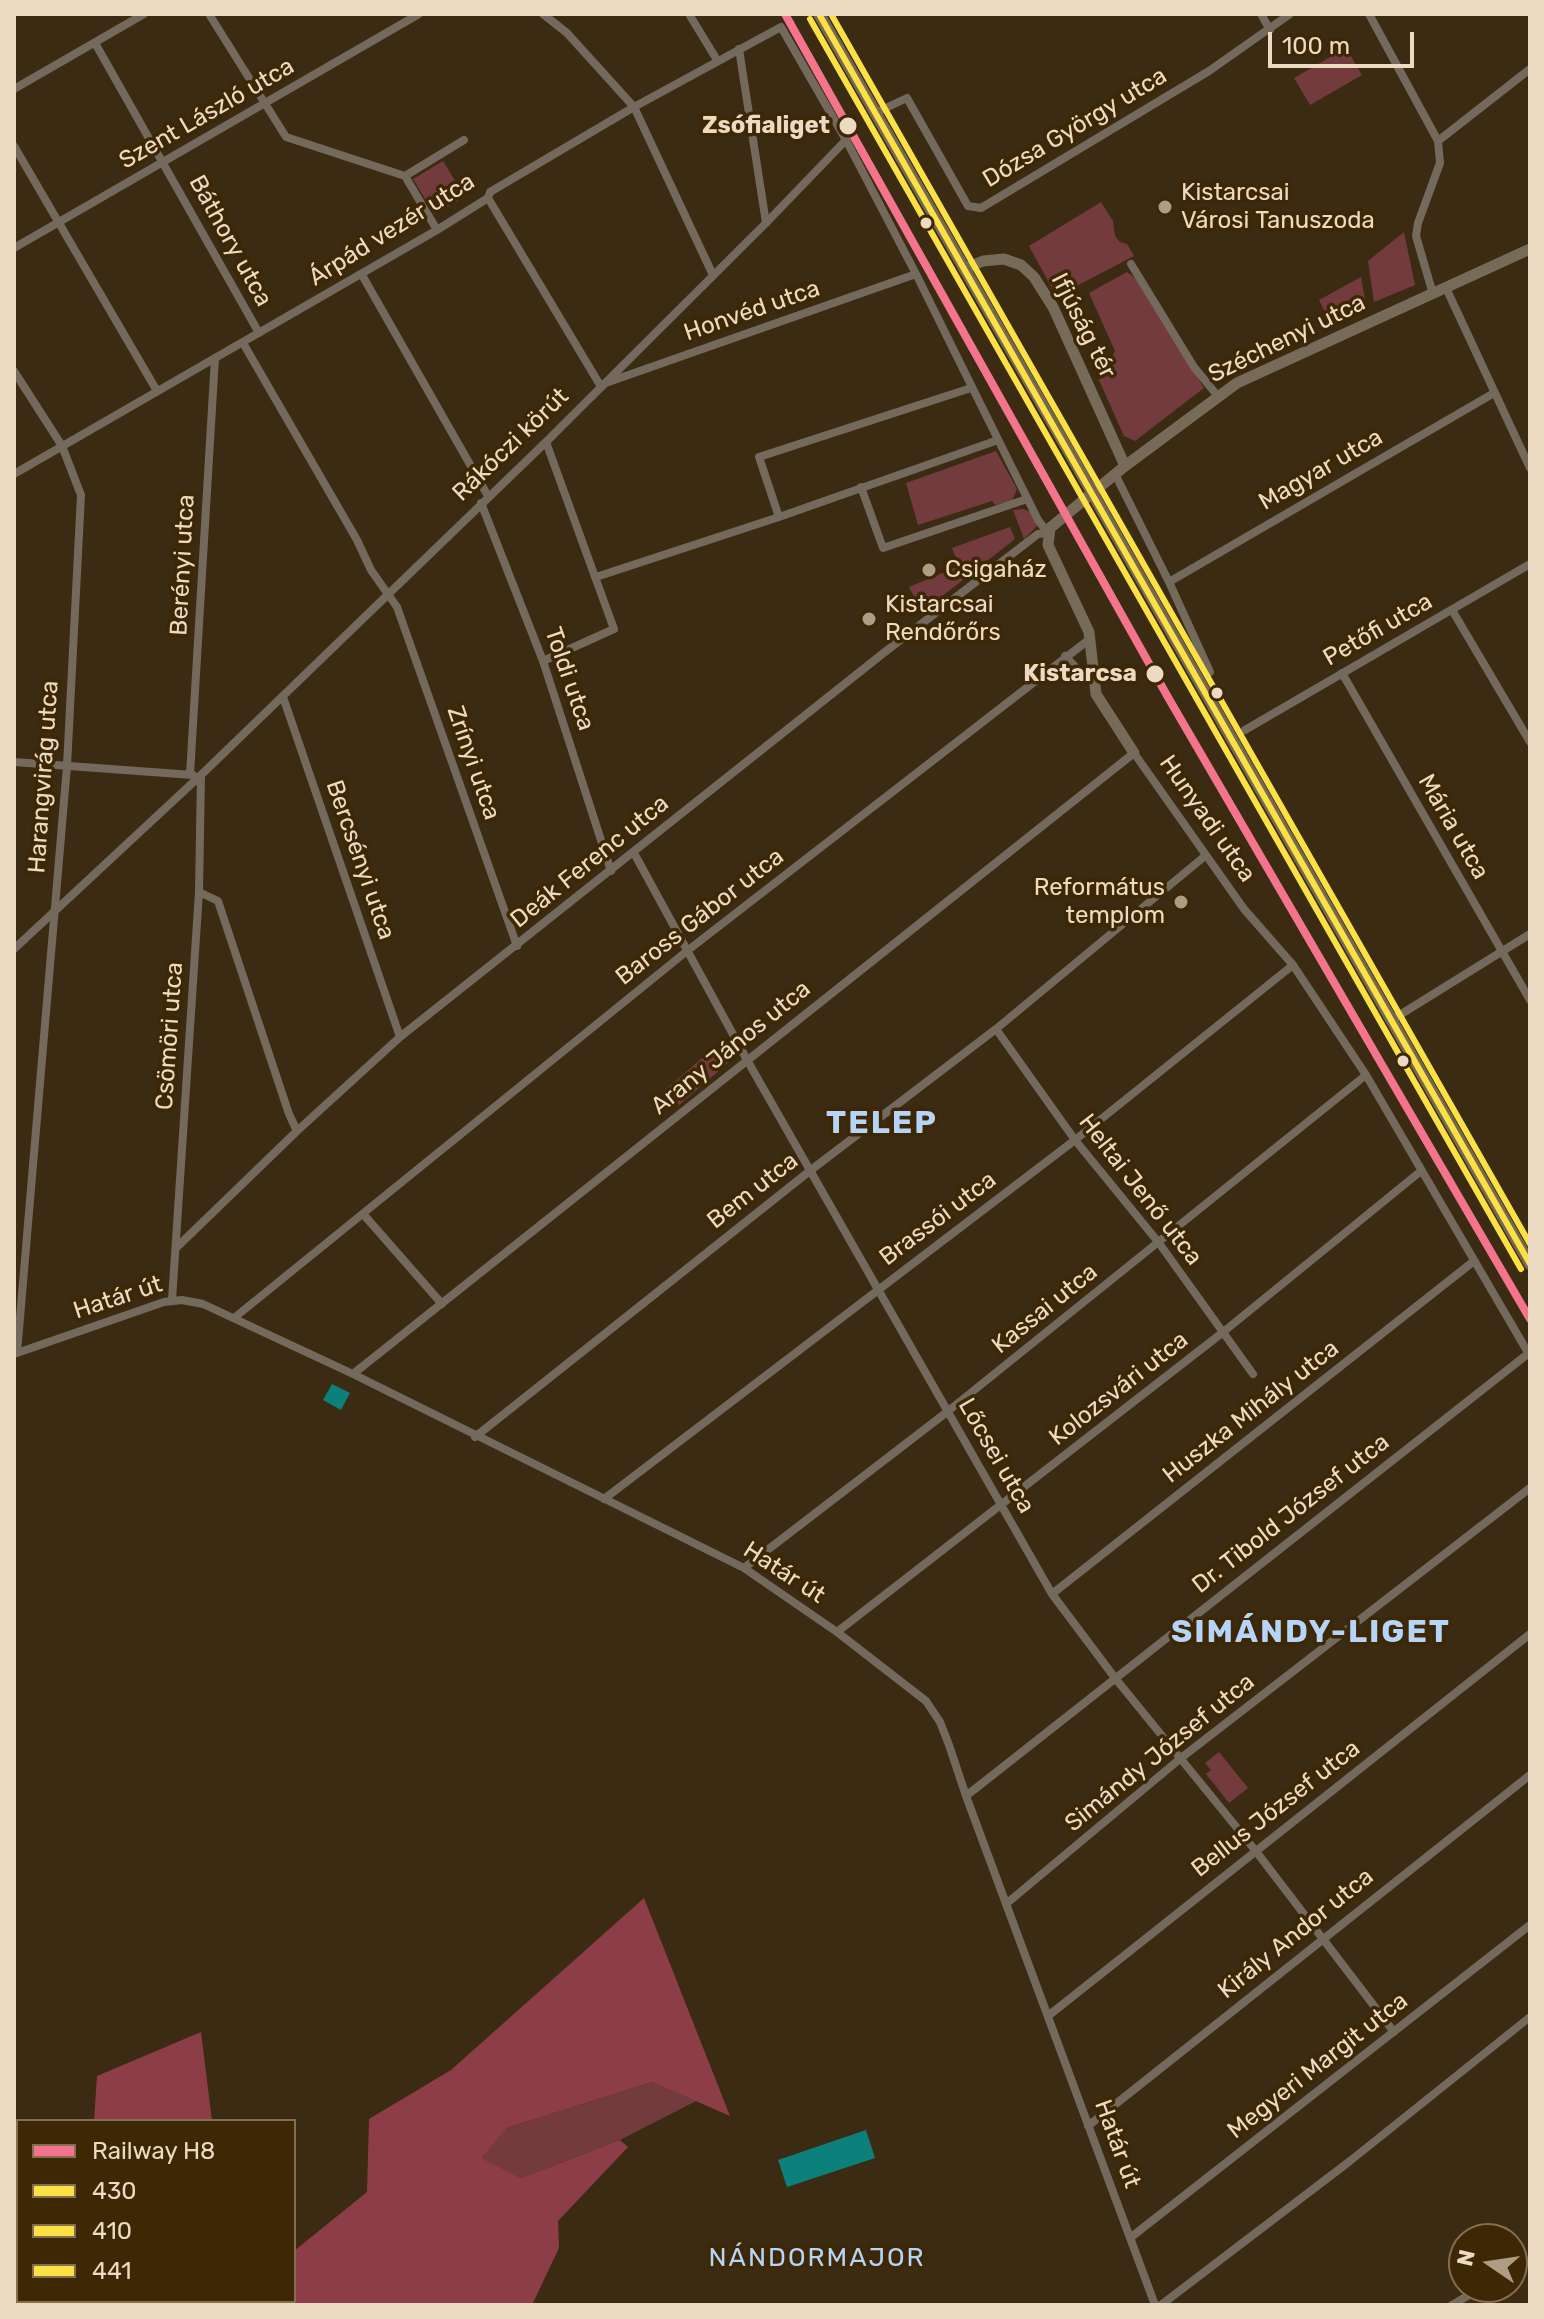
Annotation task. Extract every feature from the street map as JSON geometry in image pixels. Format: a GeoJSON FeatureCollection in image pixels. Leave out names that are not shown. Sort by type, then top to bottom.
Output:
{"type":"FeatureCollection","features":[{"type":"Feature","properties":{"kind":"main road"},"geometry":{"type":"LineString","coordinates":[[819,14],[1530,1264]]}},
{"type":"Feature","properties":{"kind":"main road","name":"Széchenyi utca"},"geometry":{"type":"LineString","coordinates":[[1048,533],[1057,521],[1217,395],[1260,371],[1530,249]]}},
{"type":"Feature","properties":{"kind":"main road","name":"Ifjúság tér"},"geometry":{"type":"LineString","coordinates":[[964,269],[983,261],[1004,259],[1017,262],[1034,277],[1053,307],[1125,466]]}},
{"type":"Feature","properties":{"kind":"main road","name":"Hunyadi utca"},"geometry":{"type":"LineString","coordinates":[[1048,533],[1051,553],[1091,638],[1096,694],[1134,753]]}},
{"type":"Feature","properties":{"kind":"street"},"geometry":{"type":"LineString","coordinates":[[14,89],[144,14]]}},
{"type":"Feature","properties":{"kind":"street"},"geometry":{"type":"LineString","coordinates":[[209,14],[286,137],[405,176],[437,230]]}},
{"type":"Feature","properties":{"kind":"street"},"geometry":{"type":"LineString","coordinates":[[543,14],[567,33],[634,107],[713,275]]}},
{"type":"Feature","properties":{"kind":"street"},"geometry":{"type":"LineString","coordinates":[[689,14],[717,60]]}},
{"type":"Feature","properties":{"kind":"street"},"geometry":{"type":"LineString","coordinates":[[1261,14],[1270,30]]}},
{"type":"Feature","properties":{"kind":"street","name":"Dózsa György utca"},"geometry":{"type":"LineString","coordinates":[[877,112],[907,98],[968,206],[981,208],[1209,71],[1290,14]]}},
{"type":"Feature","properties":{"kind":"street"},"geometry":{"type":"LineString","coordinates":[[1369,14],[1438,141],[1440,163],[1416,236],[1433,294]]}},
{"type":"Feature","properties":{"kind":"street","name":"Szent László utca"},"geometry":{"type":"LineString","coordinates":[[14,248],[416,15]]}},
{"type":"Feature","properties":{"kind":"street","name":"Árpád vezér utca"},"geometry":{"type":"LineString","coordinates":[[14,474],[362,275],[488,198],[490,192],[634,107],[781,27],[846,140]]}},
{"type":"Feature","properties":{"kind":"street","name":"Báthory utca"},"geometry":{"type":"LineString","coordinates":[[95,43],[259,333]]}},
{"type":"Feature","properties":{"kind":"street"},"geometry":{"type":"LineString","coordinates":[[739,49],[766,223]]}},
{"type":"Feature","properties":{"kind":"street"},"geometry":{"type":"LineString","coordinates":[[1438,141],[1530,69]]}},
{"type":"Feature","properties":{"kind":"street"},"geometry":{"type":"LineString","coordinates":[[405,176],[464,140]]}},
{"type":"Feature","properties":{"kind":"street"},"geometry":{"type":"LineString","coordinates":[[846,140],[1027,499],[1048,533]]}},
{"type":"Feature","properties":{"kind":"street","name":"Rákóczi körút"},"geometry":{"type":"LineString","coordinates":[[14,949],[283,697],[546,442],[846,140]]}},
{"type":"Feature","properties":{"kind":"street"},"geometry":{"type":"LineString","coordinates":[[14,146],[157,391]]}},
{"type":"Feature","properties":{"kind":"street"},"geometry":{"type":"LineString","coordinates":[[488,198],[600,385]]}},
{"type":"Feature","properties":{"kind":"street"},"geometry":{"type":"LineString","coordinates":[[1131,264],[1194,367],[1217,395]]}},
{"type":"Feature","properties":{"kind":"street","name":"Honvéd utca"},"geometry":{"type":"LineString","coordinates":[[600,385],[916,274]]}},
{"type":"Feature","properties":{"kind":"street"},"geometry":{"type":"LineString","coordinates":[[362,275],[488,496]]}},
{"type":"Feature","properties":{"kind":"street"},"geometry":{"type":"LineString","coordinates":[[1446,288],[1530,468]]}},
{"type":"Feature","properties":{"kind":"street","name":"Zrínyi utca"},"geometry":{"type":"LineString","coordinates":[[243,343],[357,540],[371,570],[389,594],[402,622],[517,946]]}},
{"type":"Feature","properties":{"kind":"street","name":"Berényi utca"},"geometry":{"type":"LineString","coordinates":[[190,774],[215,358]]}},
{"type":"Feature","properties":{"kind":"street","name":"Harangvirág utca"},"geometry":{"type":"LineString","coordinates":[[14,371],[62,446],[81,495],[67,766],[16,1354]]}},
{"type":"Feature","properties":{"kind":"street"},"geometry":{"type":"LineString","coordinates":[[779,517],[759,457],[971,388]]}},
{"type":"Feature","properties":{"kind":"street","name":"Magyar utca"},"geometry":{"type":"LineString","coordinates":[[1169,582],[1494,393]]}},
{"type":"Feature","properties":{"kind":"street"},"geometry":{"type":"LineString","coordinates":[[596,577],[998,440]]}},
{"type":"Feature","properties":{"kind":"street"},"geometry":{"type":"LineString","coordinates":[[543,661],[614,629],[546,442]]}},
{"type":"Feature","properties":{"kind":"street"},"geometry":{"type":"LineString","coordinates":[[1115,474],[1210,672]]}},
{"type":"Feature","properties":{"kind":"street"},"geometry":{"type":"LineString","coordinates":[[861,487],[883,548],[1027,499]]}},
{"type":"Feature","properties":{"kind":"street","name":"Toldi utca"},"geometry":{"type":"LineString","coordinates":[[481,503],[543,661],[611,871]]}},
{"type":"Feature","properties":{"kind":"street","name":"Deák Ferenc utca"},"geometry":{"type":"LineString","coordinates":[[176,1248],[400,1037],[893,645],[1038,534],[1048,533]]}},
{"type":"Feature","properties":{"kind":"street","name":"Petőfi utca"},"geometry":{"type":"LineString","coordinates":[[1245,730],[1530,564]]}},
{"type":"Feature","properties":{"kind":"street"},"geometry":{"type":"LineString","coordinates":[[1452,610],[1530,742]]}},
{"type":"Feature","properties":{"kind":"street","name":"Baross Gábor utca"},"geometry":{"type":"LineString","coordinates":[[234,1318],[687,951],[1091,638]]}},
{"type":"Feature","properties":{"kind":"street"},"geometry":{"type":"LineString","coordinates":[[1065,656],[1084,676],[1093,679]]}},
{"type":"Feature","properties":{"kind":"street","name":"Mária utca"},"geometry":{"type":"LineString","coordinates":[[1342,673],[1530,1000]]}},
{"type":"Feature","properties":{"kind":"street","name":"Bercsényi utca"},"geometry":{"type":"LineString","coordinates":[[283,697],[400,1037]]}},
{"type":"Feature","properties":{"kind":"street","name":"Hunyadi utca"},"geometry":{"type":"LineString","coordinates":[[1134,753],[1244,909],[1293,965],[1366,1075],[1529,1354]]}},
{"type":"Feature","properties":{"kind":"street","name":"Arany János utca"},"geometry":{"type":"LineString","coordinates":[[353,1374],[1134,753]]}},
{"type":"Feature","properties":{"kind":"street"},"geometry":{"type":"LineString","coordinates":[[14,762],[201,775]]}},
{"type":"Feature","properties":{"kind":"street","name":"Csömöri utca"},"geometry":{"type":"LineString","coordinates":[[172,1300],[199,892],[201,775]]}},
{"type":"Feature","properties":{"kind":"street","name":"Lőcsei utca"},"geometry":{"type":"LineString","coordinates":[[634,853],[747,1060],[1052,1594],[1115,1678],[1255,1850],[1394,2032]]}},
{"type":"Feature","properties":{"kind":"street","name":"Bem utca"},"geometry":{"type":"LineString","coordinates":[[475,1437],[811,1170],[996,1029],[1205,856]]}},
{"type":"Feature","properties":{"kind":"street"},"geometry":{"type":"LineString","coordinates":[[199,892],[218,901],[297,1131]]}},
{"type":"Feature","properties":{"kind":"street"},"geometry":{"type":"LineString","coordinates":[[1390,1021],[1530,934]]}},
{"type":"Feature","properties":{"kind":"street","name":"Brassói utca"},"geometry":{"type":"LineString","coordinates":[[604,1499],[1075,1140],[1293,965]]}},
{"type":"Feature","properties":{"kind":"street","name":"Heltai Jenő utca"},"geometry":{"type":"LineString","coordinates":[[996,1029],[1075,1140],[1159,1243],[1253,1374]]}},
{"type":"Feature","properties":{"kind":"street","name":"Kassai utca"},"geometry":{"type":"LineString","coordinates":[[744,1568],[947,1412],[1366,1075]]}},
{"type":"Feature","properties":{"kind":"street","name":"Kolozsvári utca"},"geometry":{"type":"LineString","coordinates":[[837,1632],[1222,1333],[1421,1171]]}},
{"type":"Feature","properties":{"kind":"street"},"geometry":{"type":"LineString","coordinates":[[364,1215],[442,1304]]}},
{"type":"Feature","properties":{"kind":"street","name":"Huszka Mihály utca"},"geometry":{"type":"LineString","coordinates":[[1052,1594],[1474,1261]]}},
{"type":"Feature","properties":{"kind":"street","name":"Határ út"},"geometry":{"type":"LineString","coordinates":[[16,1354],[172,1300],[196,1302],[353,1374],[744,1568],[837,1632],[929,1704],[949,1745],[1088,2126],[1158,2305]]}},
{"type":"Feature","properties":{"kind":"street","name":"Dr. Tibold József utca"},"geometry":{"type":"LineString","coordinates":[[966,1796],[1529,1354]]}},
{"type":"Feature","properties":{"kind":"street","name":"Simándy József utca"},"geometry":{"type":"LineString","coordinates":[[1006,1904],[1181,1758],[1530,1488]]}},
{"type":"Feature","properties":{"kind":"street","name":"Bellus József utca"},"geometry":{"type":"LineString","coordinates":[[1048,2016],[1530,1634]]}},
{"type":"Feature","properties":{"kind":"street","name":"Király Andor utca"},"geometry":{"type":"LineString","coordinates":[[1088,2126],[1530,1775]]}},
{"type":"Feature","properties":{"kind":"street","name":"Megyeri Margit utca"},"geometry":{"type":"LineString","coordinates":[[1130,2238],[1530,1925]]}},
{"type":"Feature","properties":{"kind":"street"},"geometry":{"type":"LineString","coordinates":[[1158,2305],[1350,2161],[1530,2017]]}},
{"type":"Feature","properties":{"kind":"shaded area"},"geometry":{"type":"Polygon","coordinates":[[[1346,48],[1362,75],[1310,105],[1294,78],[1346,48]]]}},
{"type":"Feature","properties":{"kind":"shaded area"},"geometry":{"type":"Polygon","coordinates":[[[443,161],[465,197],[434,214],[413,179],[443,161]]]}},
{"type":"Feature","properties":{"kind":"shaded area"},"geometry":{"type":"Polygon","coordinates":[[[1101,202],[1113,221],[1115,236],[1127,244],[1134,256],[1061,294],[1053,290],[1029,246],[1101,202]]]}},
{"type":"Feature","properties":{"kind":"shaded area"},"geometry":{"type":"Polygon","coordinates":[[[1404,232],[1415,285],[1374,302],[1368,261],[1404,232]]]}},
{"type":"Feature","properties":{"kind":"shaded area"},"geometry":{"type":"Polygon","coordinates":[[[1127,272],[1138,280],[1204,388],[1135,441],[1124,436],[1099,380],[1115,351],[1089,293],[1127,272]]]}},
{"type":"Feature","properties":{"kind":"shaded area"},"geometry":{"type":"Polygon","coordinates":[[[1361,277],[1366,305],[1330,322],[1319,300],[1361,277]]]}},
{"type":"Feature","properties":{"kind":"shaded area"},"geometry":{"type":"Polygon","coordinates":[[[996,451],[1017,489],[1012,501],[995,505],[992,501],[918,525],[906,483],[996,451]]]}},
{"type":"Feature","properties":{"kind":"shaded area"},"geometry":{"type":"Polygon","coordinates":[[[1013,510],[1030,512],[1037,526],[1024,539],[1013,510]]]}},
{"type":"Feature","properties":{"kind":"shaded area"},"geometry":{"type":"Polygon","coordinates":[[[1010,527],[1015,539],[922,612],[909,587],[959,566],[952,548],[1010,527]]]}},
{"type":"Feature","properties":{"kind":"shaded area"},"geometry":{"type":"Polygon","coordinates":[[[715,1047],[728,1063],[679,1105],[665,1090],[715,1047]]]}},
{"type":"Feature","properties":{"kind":"shaded area"},"geometry":{"type":"Polygon","coordinates":[[[1219,1752],[1248,1788],[1229,1803],[1206,1774],[1211,1770],[1205,1763],[1219,1752]]]}},
{"type":"Feature","properties":{"kind":"shaded area"},"geometry":{"type":"Polygon","coordinates":[[[644,1898],[730,2116],[652,2082],[507,2128],[481,2158],[521,2178],[620,2140],[628,2147],[558,2221],[559,2248],[532,2305],[82,2305],[296,2303],[296,2249],[367,2192],[369,2119],[451,2070],[644,1898]]]}},
{"type":"Feature","properties":{"kind":"shaded area"},"geometry":{"type":"Polygon","coordinates":[[[201,2032],[212,2119],[94,2119],[97,2076],[201,2032]]]}},
{"type":"Feature","properties":{"kind":"shaded area"},"geometry":{"type":"Polygon","coordinates":[[[652,2082],[696,2101],[620,2140],[521,2178],[480,2158],[507,2128],[652,2082]]]}},
{"type":"Feature","properties":{"kind":"water"},"geometry":{"type":"Polygon","coordinates":[[[332,1384],[350,1393],[341,1410],[323,1400],[332,1384]]]}},
{"type":"Feature","properties":{"kind":"water"},"geometry":{"type":"Polygon","coordinates":[[[866,2130],[875,2158],[787,2187],[778,2160],[866,2130]]]}},
{"type":"Feature","properties":{"kind":"rail line","name":"H8"},"geometry":{"type":"LineString","coordinates":[[785,14],[1169,699],[1530,1319]]}},
{"type":"Feature","properties":{"kind":"transit line","name":"430"},"geometry":{"type":"LineString","coordinates":[[819,14],[1530,1264]]}},
{"type":"Feature","properties":{"kind":"transit line","name":"441"},"geometry":{"type":"LineString","coordinates":[[831,14],[1530,1244]]}},
{"type":"Feature","properties":{"kind":"transit line","name":"410"},"geometry":{"type":"LineString","coordinates":[[810,19],[1521,1269]]}},
{"type":"Feature","properties":{"kind":"place","name":"Zsófialiget"},"geometry":{"type":"Point","coordinates":[848,126]}},
{"type":"Feature","properties":{"kind":"place","name":"Kistarcsai Városi Tanuszoda"},"geometry":{"type":"Point","coordinates":[1165,207]}},
{"type":"Feature","properties":{"kind":"place","name":"Csigaház"},"geometry":{"type":"Point","coordinates":[929,570]}},
{"type":"Feature","properties":{"kind":"place","name":"Kistarcsai Rendőrőrs"},"geometry":{"type":"Point","coordinates":[869,619]}},
{"type":"Feature","properties":{"kind":"place","name":"Kistarcsa"},"geometry":{"type":"Point","coordinates":[1155,674]}},
{"type":"Feature","properties":{"kind":"place","name":"Református templom"},"geometry":{"type":"Point","coordinates":[1181,902]}},
{"type":"Feature","properties":{"kind":"district","name":"TELEP"},"geometry":{"type":"Point","coordinates":[882,1124]}},
{"type":"Feature","properties":{"kind":"district","name":"SIMÁNDY-LIGET"},"geometry":{"type":"Point","coordinates":[1311,1633]}},
{"type":"Feature","properties":{"kind":"district","name":"NÁNDORMAJOR"},"geometry":{"type":"Point","coordinates":[817,2258]}}]}
